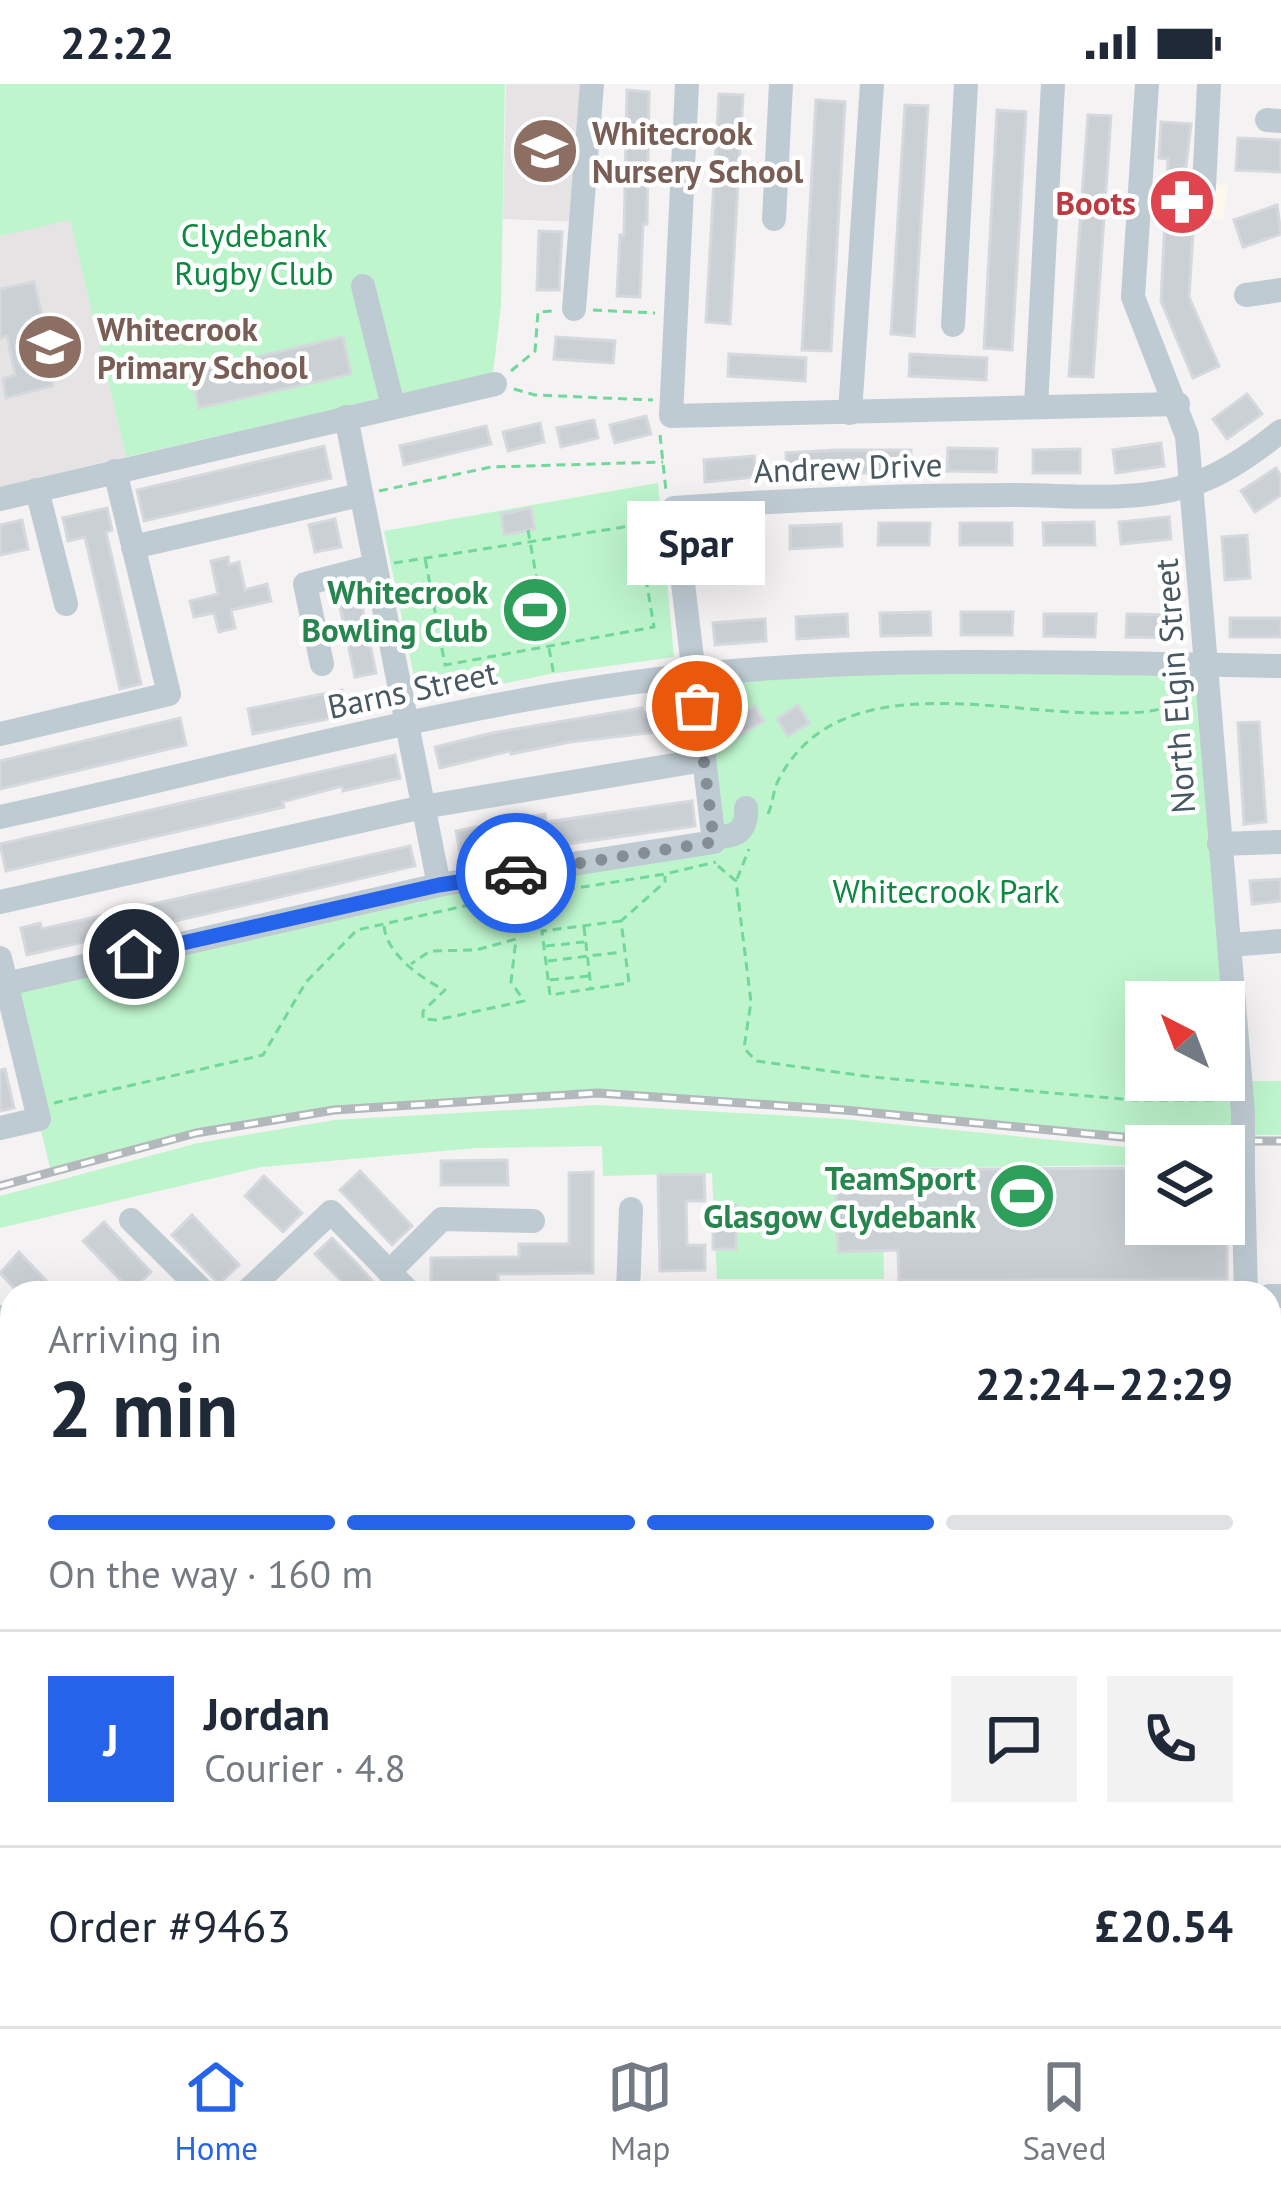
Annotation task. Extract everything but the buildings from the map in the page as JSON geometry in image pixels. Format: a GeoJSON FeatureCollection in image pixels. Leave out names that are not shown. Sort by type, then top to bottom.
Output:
{"type":"FeatureCollection","features":[{"type":"Feature","properties":{"kind":"street"},"geometry":{"type":"LineString","coordinates":[[574,309],[592,84]]}},
{"type":"Feature","properties":{"kind":"street"},"geometry":{"type":"LineString","coordinates":[[687,84],[672,408],[850,412],[1178,404]]}},
{"type":"Feature","properties":{"kind":"street"},"geometry":{"type":"LineString","coordinates":[[774,219],[781,84]]}},
{"type":"Feature","properties":{"kind":"street"},"geometry":{"type":"LineString","coordinates":[[850,412],[872,84]]}},
{"type":"Feature","properties":{"kind":"street"},"geometry":{"type":"LineString","coordinates":[[953,325],[965,84]]}},
{"type":"Feature","properties":{"kind":"street"},"geometry":{"type":"LineString","coordinates":[[1036,406],[1053,84]]}},
{"type":"Feature","properties":{"kind":"street","name":"North Elgin Street"},"geometry":{"type":"LineString","coordinates":[[1147,84],[1133,297],[1187,436],[1242,1103],[1246,1281]]}},
{"type":"Feature","properties":{"kind":"street"},"geometry":{"type":"LineString","coordinates":[[1204,188],[1209,84]]}},
{"type":"Feature","properties":{"kind":"street"},"geometry":{"type":"LineString","coordinates":[[363,286],[394,406]]}},
{"type":"Feature","properties":{"kind":"street"},"geometry":{"type":"LineString","coordinates":[[1246,295],[1281,290]]}},
{"type":"Feature","properties":{"kind":"street"},"geometry":{"type":"LineString","coordinates":[[0,499],[495,383]]}},
{"type":"Feature","properties":{"kind":"street"},"geometry":{"type":"LineString","coordinates":[[346,417],[439,885]]}},
{"type":"Feature","properties":{"kind":"street","name":"Andrew Drive"},"geometry":{"type":"LineString","coordinates":[[674,508],[800,500],[1112,497],[1192,485],[1281,431]]}},
{"type":"Feature","properties":{"kind":"street"},"geometry":{"type":"LineString","coordinates":[[0,734],[169,694],[115,471]]}},
{"type":"Feature","properties":{"kind":"street"},"geometry":{"type":"LineString","coordinates":[[37,490],[66,604]]}},
{"type":"Feature","properties":{"kind":"street"},"geometry":{"type":"LineString","coordinates":[[133,547],[360,495]]}},
{"type":"Feature","properties":{"kind":"street"},"geometry":{"type":"LineString","coordinates":[[674,508],[714,848]]}},
{"type":"Feature","properties":{"kind":"street"},"geometry":{"type":"LineString","coordinates":[[322,664],[305,584],[374,566]]}},
{"type":"Feature","properties":{"kind":"street","name":"Barns Street"},"geometry":{"type":"LineString","coordinates":[[0,818],[406,722],[557,693],[692,675],[897,663],[1281,666]]}},
{"type":"Feature","properties":{"kind":"street"},"geometry":{"type":"LineString","coordinates":[[0,902],[423,807],[704,760]]}},
{"type":"Feature","properties":{"kind":"street"},"geometry":{"type":"LineString","coordinates":[[6,984],[439,885],[714,848],[740,832],[756,814]]}},
{"type":"Feature","properties":{"kind":"street"},"geometry":{"type":"LineString","coordinates":[[1219,844],[1281,842]]}},
{"type":"Feature","properties":{"kind":"street"},"geometry":{"type":"LineString","coordinates":[[1230,945],[1281,941]]}},
{"type":"Feature","properties":{"kind":"street"},"geometry":{"type":"LineString","coordinates":[[0,958],[37,1113],[0,1128]]}},
{"type":"Feature","properties":{"kind":"street"},"geometry":{"type":"LineString","coordinates":[[628,1281],[631,1209]]}},
{"type":"Feature","properties":{"kind":"street"},"geometry":{"type":"LineString","coordinates":[[258,1281],[331,1213],[398,1281]]}},
{"type":"Feature","properties":{"kind":"street"},"geometry":{"type":"LineString","coordinates":[[389,1272],[442,1219],[533,1221]]}},
{"type":"Feature","properties":{"kind":"street"},"geometry":{"type":"LineString","coordinates":[[131,1220],[193,1281]]}},
{"type":"Feature","properties":{"kind":"path"},"geometry":{"type":"LineString","coordinates":[[495,383],[535,352],[538,311],[675,313]]}},
{"type":"Feature","properties":{"kind":"path"},"geometry":{"type":"LineString","coordinates":[[495,383],[535,395],[672,408]]}},
{"type":"Feature","properties":{"kind":"path"},"geometry":{"type":"LineString","coordinates":[[672,408],[658,425],[668,500],[674,508]]}},
{"type":"Feature","properties":{"kind":"path"},"geometry":{"type":"LineString","coordinates":[[360,495],[491,467],[663,462]]}},
{"type":"Feature","properties":{"kind":"path"},"geometry":{"type":"LineString","coordinates":[[374,566],[425,558],[530,543],[637,525],[654,627],[445,665],[425,558]]}},
{"type":"Feature","properties":{"kind":"path"},"geometry":{"type":"LineString","coordinates":[[527,530],[557,693]]}},
{"type":"Feature","properties":{"kind":"path"},"geometry":{"type":"LineString","coordinates":[[756,814],[792,760],[825,728],[854,713],[934,703],[1041,712],[1135,713],[1174,706],[1184,697],[1207,695]]}},
{"type":"Feature","properties":{"kind":"path"},"geometry":{"type":"LineString","coordinates":[[736,880],[753,841]]}},
{"type":"Feature","properties":{"kind":"path"},"geometry":{"type":"LineString","coordinates":[[37,1113],[263,1055],[306,982],[357,930],[470,905],[665,874],[714,848],[736,880],[751,1002],[744,1048],[756,1061],[872,1077],[1134,1100],[1213,1100],[1213,1092],[1242,1103]]}},
{"type":"Feature","properties":{"kind":"path"},"geometry":{"type":"LineString","coordinates":[[621,921],[629,982],[550,995],[542,931],[621,921],[665,882],[665,874]]}},
{"type":"Feature","properties":{"kind":"path"},"geometry":{"type":"LineString","coordinates":[[384,924],[390,948],[422,980],[445,991],[423,1011],[423,1019],[524,1001],[511,982],[516,940],[476,950],[430,951],[411,964]]}},
{"type":"Feature","properties":{"kind":"path"},"geometry":{"type":"LineString","coordinates":[[584,926],[591,988]]}},
{"type":"Feature","properties":{"kind":"path"},"geometry":{"type":"LineString","coordinates":[[544,946],[586,942]]}},
{"type":"Feature","properties":{"kind":"path"},"geometry":{"type":"LineString","coordinates":[[546,961],[625,952]]}},
{"type":"Feature","properties":{"kind":"path"},"geometry":{"type":"LineString","coordinates":[[549,980],[590,976]]}},
{"type":"Feature","properties":{"kind":"shaded area","name":"Whitecrook Nursery School"},"geometry":{"type":"Polygon","coordinates":[[[506,84],[592,84],[581,222],[503,219],[506,84]]]}},
{"type":"Feature","properties":{"kind":"shaded area"},"geometry":{"type":"Polygon","coordinates":[[[1158,179],[1228,185],[1223,220],[1155,214],[1158,179]]]}},
{"type":"Feature","properties":{"kind":"shaded area","name":"Whitecrook Primary School"},"geometry":{"type":"Polygon","coordinates":[[[70,219],[126,457],[0,487],[0,236],[70,219]]]}},
{"type":"Feature","properties":{"kind":"green space","name":"Clydebank Rugby Club"},"geometry":{"type":"Polygon","coordinates":[[[0,84],[505,84],[501,305],[493,373],[126,457],[70,220],[0,236],[0,84]]]}},
{"type":"Feature","properties":{"kind":"green space","name":"Whitecrook Bowling Club"},"geometry":{"type":"Polygon","coordinates":[[[658,483],[674,657],[550,674],[419,701],[384,531],[658,483]]]}},
{"type":"Feature","properties":{"kind":"green space","name":"Whitecrook Park"},"geometry":{"type":"Polygon","coordinates":[[[1205,665],[1230,981],[1125,981],[1125,1101],[1240,1101],[1242,1125],[1125,1125],[1125,1137],[1116,1137],[735,1102],[485,1098],[385,1104],[263,1120],[51,1172],[6,984],[713,842],[692,675],[1205,665]]]}},
{"type":"Feature","properties":{"kind":"green space"},"geometry":{"type":"Polygon","coordinates":[[[1250,1081],[1281,1081],[1281,1135],[1251,1135],[1250,1081]]]}},
{"type":"Feature","properties":{"kind":"green space"},"geometry":{"type":"Polygon","coordinates":[[[598,1105],[843,1119],[1125,1147],[1125,1165],[882,1168],[884,1279],[717,1279],[712,1173],[603,1176],[602,1146],[477,1148],[261,1167],[0,1228],[0,1196],[198,1143],[335,1120],[598,1105]]]}},
{"type":"Feature","properties":{"kind":"railway"},"geometry":{"type":"LineString","coordinates":[[0,1186],[196,1133],[334,1110],[598,1093],[844,1110],[1163,1141],[1281,1141]]}},
{"type":"Feature","properties":{"kind":"way so far"},"geometry":{"type":"LineString","coordinates":[[516,873],[714,842],[697,706]]}},
{"type":"Feature","properties":{"kind":"place","name":"Whitecrook Nursery School"},"geometry":{"type":"Point","coordinates":[545,151]}},
{"type":"Feature","properties":{"kind":"place","name":"Boots"},"geometry":{"type":"Point","coordinates":[1182,202]}},
{"type":"Feature","properties":{"kind":"place","name":"Whitecrook Primary School"},"geometry":{"type":"Point","coordinates":[50,347]}},
{"type":"Feature","properties":{"kind":"place","name":"Whitecrook Bowling Club"},"geometry":{"type":"Point","coordinates":[535,610]}},
{"type":"Feature","properties":{"kind":"place","name":"Spar"},"geometry":{"type":"Point","coordinates":[697,706]}},
{"type":"Feature","properties":{"kind":"place","name":"TeamSport Glasgow Clydebank"},"geometry":{"type":"Point","coordinates":[1022,1196]}},
{"type":"Feature","properties":{"kind":"route"},"geometry":{"type":"LineString","coordinates":[[134,954],[439,885],[516,873]]}}]}
